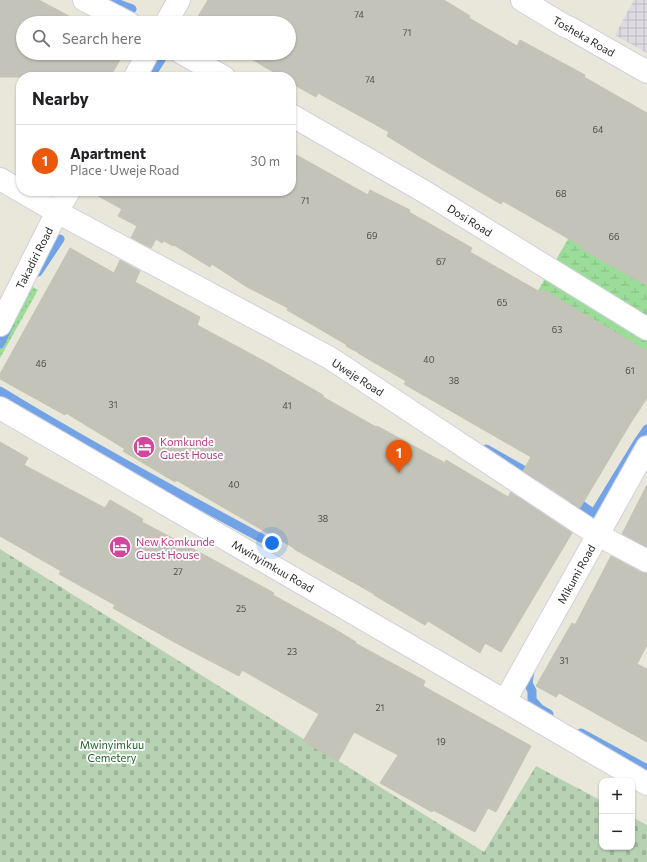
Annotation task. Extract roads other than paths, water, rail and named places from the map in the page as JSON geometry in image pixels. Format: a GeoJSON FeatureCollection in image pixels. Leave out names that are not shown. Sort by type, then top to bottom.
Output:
{"type":"FeatureCollection","features":[{"type":"Feature","properties":{"kind":"street"},"geometry":{"type":"LineString","coordinates":[[84,0],[115,16]]}},
{"type":"Feature","properties":{"kind":"street"},"geometry":{"type":"LineString","coordinates":[[170,16],[179,0]]}},
{"type":"Feature","properties":{"kind":"street","name":"Tosheka Road"},"geometry":{"type":"LineString","coordinates":[[522,0],[647,72]]}},
{"type":"Feature","properties":{"kind":"street"},"geometry":{"type":"LineString","coordinates":[[137,72],[144,60]]}},
{"type":"Feature","properties":{"kind":"street"},"geometry":{"type":"LineString","coordinates":[[194,60],[215,72]]}},
{"type":"Feature","properties":{"kind":"street","name":"Dosi Road"},"geometry":{"type":"LineString","coordinates":[[296,119],[424,192],[647,329]]}},
{"type":"Feature","properties":{"kind":"street","name":"Uweje Road"},"geometry":{"type":"LineString","coordinates":[[0,180],[16,189]]}},
{"type":"Feature","properties":{"kind":"street","name":"Uweje Road"},"geometry":{"type":"LineString","coordinates":[[28,196],[330,358],[598,535],[647,562]]}},
{"type":"Feature","properties":{"kind":"street","name":"Takadiri Road"},"geometry":{"type":"LineString","coordinates":[[0,325],[66,196]]}},
{"type":"Feature","properties":{"kind":"street","name":"Mwinyimkuu Road"},"geometry":{"type":"LineString","coordinates":[[0,408],[647,784]]}},
{"type":"Feature","properties":{"kind":"street","name":"Mikumi Road"},"geometry":{"type":"LineString","coordinates":[[505,701],[647,447]]}},
{"type":"Feature","properties":{"kind":"waterway"},"geometry":{"type":"LineString","coordinates":[[108,0],[132,9]]}},
{"type":"Feature","properties":{"kind":"waterway"},"geometry":{"type":"LineString","coordinates":[[153,72],[161,60]]}},
{"type":"Feature","properties":{"kind":"waterway"},"geometry":{"type":"LineString","coordinates":[[38,272],[60,239]]}},
{"type":"Feature","properties":{"kind":"waterway"},"geometry":{"type":"LineString","coordinates":[[0,344],[10,323]]}},
{"type":"Feature","properties":{"kind":"waterway"},"geometry":{"type":"LineString","coordinates":[[0,391],[129,466],[261,538]]}},
{"type":"Feature","properties":{"kind":"waterway"},"geometry":{"type":"LineString","coordinates":[[573,499],[594,514],[647,429]]}},
{"type":"Feature","properties":{"kind":"waterway"},"geometry":{"type":"LineString","coordinates":[[486,449],[534,476]]}},
{"type":"Feature","properties":{"kind":"waterway"},"geometry":{"type":"LineString","coordinates":[[530,671],[528,683],[532,691],[532,700],[540,709],[549,714]]}},
{"type":"Feature","properties":{"kind":"waterway"},"geometry":{"type":"LineString","coordinates":[[581,733],[647,769]]}},
{"type":"Feature","properties":{"kind":"place","name":"Komkunde Guest House"},"geometry":{"type":"Point","coordinates":[144,447]}},
{"type":"Feature","properties":{"kind":"place","name":"Apartment"},"geometry":{"type":"Point","coordinates":[399,473]}},
{"type":"Feature","properties":{"kind":"place","name":"New Komkunde Guest House"},"geometry":{"type":"Point","coordinates":[120,547]}},
{"type":"Feature","properties":{"kind":"park label","name":"Mwinyimkuu Cemetery"},"geometry":{"type":"Point","coordinates":[112,750]}}]}
